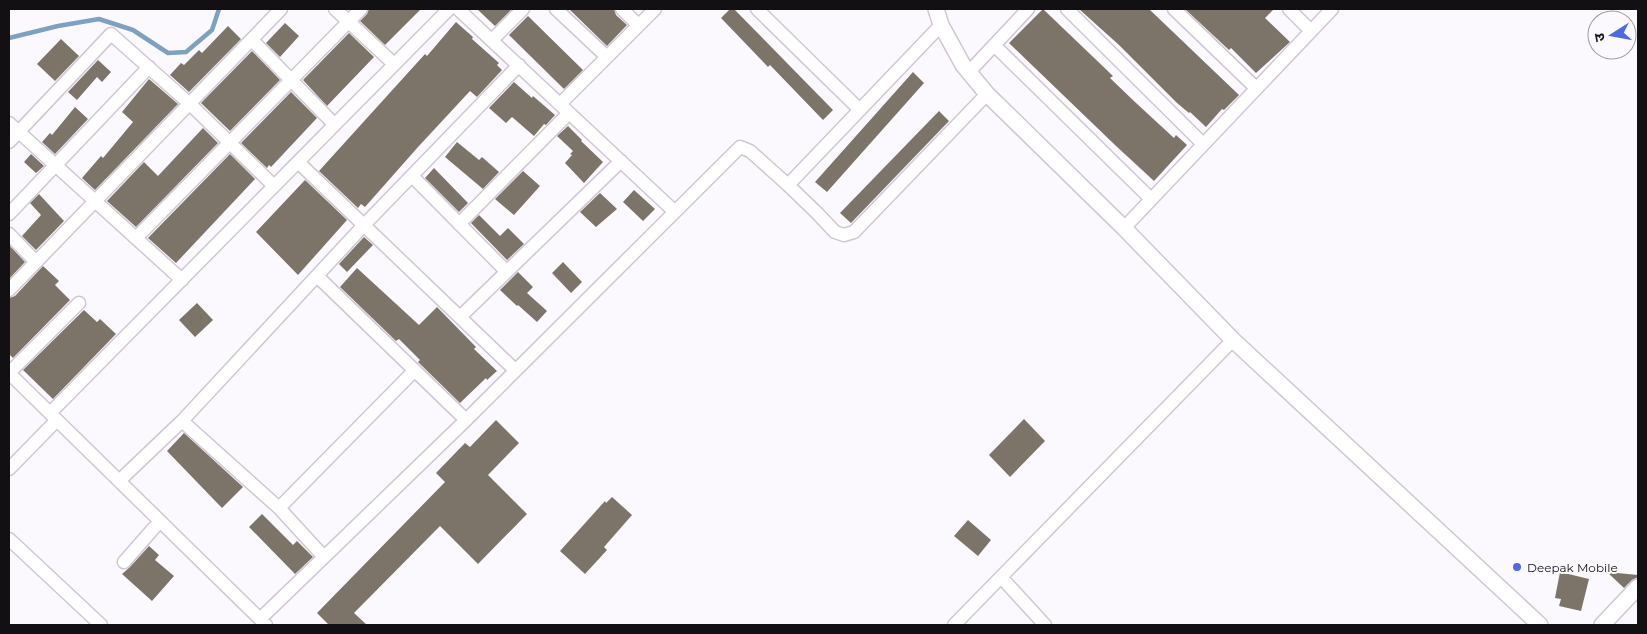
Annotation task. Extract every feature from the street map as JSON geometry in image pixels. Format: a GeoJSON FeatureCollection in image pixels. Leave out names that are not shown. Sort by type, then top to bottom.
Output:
{"type":"FeatureCollection","features":[{"type":"Feature","properties":{"kind":"street"},"geometry":{"type":"LineString","coordinates":[[9,290],[282,9]]}},
{"type":"Feature","properties":{"kind":"street"},"geometry":{"type":"LineString","coordinates":[[335,9],[394,64]]}},
{"type":"Feature","properties":{"kind":"street"},"geometry":{"type":"LineString","coordinates":[[136,238],[361,9]]}},
{"type":"Feature","properties":{"kind":"street"},"geometry":{"type":"LineString","coordinates":[[9,469],[53,417],[182,280],[449,9]]}},
{"type":"Feature","properties":{"kind":"street"},"geometry":{"type":"LineString","coordinates":[[458,9],[675,212]]}},
{"type":"Feature","properties":{"kind":"street"},"geometry":{"type":"LineString","coordinates":[[492,40],[523,9]]}},
{"type":"Feature","properties":{"kind":"street"},"geometry":{"type":"LineString","coordinates":[[556,9],[607,57]]}},
{"type":"Feature","properties":{"kind":"street"},"geometry":{"type":"LineString","coordinates":[[622,9],[638,25]]}},
{"type":"Feature","properties":{"kind":"street"},"geometry":{"type":"LineString","coordinates":[[459,224],[565,108],[607,57],[655,9]]}},
{"type":"Feature","properties":{"kind":"street"},"geometry":{"type":"LineString","coordinates":[[757,9],[860,110]]}},
{"type":"Feature","properties":{"kind":"street"},"geometry":{"type":"LineString","coordinates":[[936,9],[941,25],[968,73],[987,94],[1124,228],[1233,340],[1540,625]]}},
{"type":"Feature","properties":{"kind":"street"},"geometry":{"type":"LineString","coordinates":[[968,73],[1028,9]]}},
{"type":"Feature","properties":{"kind":"street"},"geometry":{"type":"LineString","coordinates":[[1066,9],[1203,144]]}},
{"type":"Feature","properties":{"kind":"street"},"geometry":{"type":"LineString","coordinates":[[1174,9],[1256,88]]}},
{"type":"Feature","properties":{"kind":"street"},"geometry":{"type":"LineString","coordinates":[[1288,9],[1311,31]]}},
{"type":"Feature","properties":{"kind":"street"},"geometry":{"type":"LineString","coordinates":[[1124,228],[1332,9]]}},
{"type":"Feature","properties":{"kind":"street"},"geometry":{"type":"LineString","coordinates":[[788,185],[941,25]]}},
{"type":"Feature","properties":{"kind":"street"},"geometry":{"type":"LineString","coordinates":[[9,142],[14,128],[111,34],[190,104],[274,186]]}},
{"type":"Feature","properties":{"kind":"street"},"geometry":{"type":"LineString","coordinates":[[252,40],[334,124]]}},
{"type":"Feature","properties":{"kind":"street"},"geometry":{"type":"LineString","coordinates":[[994,45],[1151,199]]}},
{"type":"Feature","properties":{"kind":"street"},"geometry":{"type":"LineString","coordinates":[[119,481],[182,421],[364,225],[519,65]]}},
{"type":"Feature","properties":{"kind":"street"},"geometry":{"type":"LineString","coordinates":[[9,214],[149,67]]}},
{"type":"Feature","properties":{"kind":"street"},"geometry":{"type":"LineString","coordinates":[[79,303],[9,373],[263,622],[324,557],[466,420],[740,147],[750,152],[788,185],[834,232],[844,235],[854,232],[987,94]]}},
{"type":"Feature","properties":{"kind":"street"},"geometry":{"type":"LineString","coordinates":[[14,128],[182,280]]}},
{"type":"Feature","properties":{"kind":"street"},"geometry":{"type":"LineString","coordinates":[[298,162],[515,370]]}},
{"type":"Feature","properties":{"kind":"street"},"geometry":{"type":"LineString","coordinates":[[460,317],[621,162]]}},
{"type":"Feature","properties":{"kind":"street"},"geometry":{"type":"LineString","coordinates":[[412,176],[506,271]]}},
{"type":"Feature","properties":{"kind":"street"},"geometry":{"type":"LineString","coordinates":[[9,234],[36,262]]}},
{"type":"Feature","properties":{"kind":"street"},"geometry":{"type":"LineString","coordinates":[[317,276],[466,420]]}},
{"type":"Feature","properties":{"kind":"street"},"geometry":{"type":"LineString","coordinates":[[954,625],[1233,340]]}},
{"type":"Feature","properties":{"kind":"street"},"geometry":{"type":"LineString","coordinates":[[279,508],[414,370]]}},
{"type":"Feature","properties":{"kind":"street"},"geometry":{"type":"LineString","coordinates":[[182,421],[279,508],[324,557]]}},
{"type":"Feature","properties":{"kind":"street"},"geometry":{"type":"LineString","coordinates":[[124,562],[160,521]]}},
{"type":"Feature","properties":{"kind":"street"},"geometry":{"type":"LineString","coordinates":[[9,539],[101,625]]}},
{"type":"Feature","properties":{"kind":"street"},"geometry":{"type":"LineString","coordinates":[[1001,578],[1045,625]]}},
{"type":"Feature","properties":{"kind":"street"},"geometry":{"type":"LineString","coordinates":[[1602,625],[1638,587]]}},
{"type":"Feature","properties":{"kind":"building"},"geometry":{"type":"Polygon","coordinates":[[[369,9],[421,9],[385,45],[360,21],[369,9]]]}},
{"type":"Feature","properties":{"kind":"building"},"geometry":{"type":"Polygon","coordinates":[[[477,9],[512,9],[495,26],[477,9]]]}},
{"type":"Feature","properties":{"kind":"building"},"geometry":{"type":"Polygon","coordinates":[[[569,9],[614,9],[616,15],[627,25],[607,46],[569,9]]]}},
{"type":"Feature","properties":{"kind":"building"},"geometry":{"type":"Polygon","coordinates":[[[730,9],[734,9],[833,110],[823,120],[721,18],[730,9]]]}},
{"type":"Feature","properties":{"kind":"building"},"geometry":{"type":"Polygon","coordinates":[[[1043,9],[1113,76],[1110,78],[1135,102],[1174,138],[1176,135],[1187,145],[1154,181],[1009,43],[1043,9]]]}},
{"type":"Feature","properties":{"kind":"building"},"geometry":{"type":"Polygon","coordinates":[[[1079,9],[1149,9],[1239,95],[1224,110],[1222,109],[1206,127],[1177,103],[1119,45],[1079,9]]]}},
{"type":"Feature","properties":{"kind":"building"},"geometry":{"type":"Polygon","coordinates":[[[1185,9],[1274,9],[1265,18],[1290,42],[1256,73],[1231,48],[1229,50],[1185,9]]]}},
{"type":"Feature","properties":{"kind":"building"},"geometry":{"type":"Polygon","coordinates":[[[528,16],[583,70],[564,89],[509,35],[528,16]]]}},
{"type":"Feature","properties":{"kind":"building"},"geometry":{"type":"Polygon","coordinates":[[[456,22],[499,63],[497,65],[502,70],[477,97],[470,91],[365,207],[361,204],[358,208],[319,171],[425,54],[427,56],[456,22]]]}},
{"type":"Feature","properties":{"kind":"building"},"geometry":{"type":"Polygon","coordinates":[[[285,23],[299,36],[280,57],[266,43],[285,23]]]}},
{"type":"Feature","properties":{"kind":"building"},"geometry":{"type":"Polygon","coordinates":[[[228,26],[241,39],[189,92],[170,75],[181,63],[184,65],[199,50],[202,53],[228,26]]]}},
{"type":"Feature","properties":{"kind":"building"},"geometry":{"type":"Polygon","coordinates":[[[349,33],[374,57],[327,106],[303,80],[349,33]]]}},
{"type":"Feature","properties":{"kind":"building"},"geometry":{"type":"Polygon","coordinates":[[[61,39],[79,56],[55,81],[37,64],[61,39]]]}},
{"type":"Feature","properties":{"kind":"building"},"geometry":{"type":"Polygon","coordinates":[[[252,51],[280,80],[230,131],[201,103],[252,51]]]}},
{"type":"Feature","properties":{"kind":"building"},"geometry":{"type":"Polygon","coordinates":[[[98,60],[111,72],[102,82],[97,77],[77,100],[68,92],[98,60]]]}},
{"type":"Feature","properties":{"kind":"building"},"geometry":{"type":"Polygon","coordinates":[[[913,72],[924,83],[827,192],[815,182],[913,72]]]}},
{"type":"Feature","properties":{"kind":"building"},"geometry":{"type":"Polygon","coordinates":[[[149,79],[178,104],[95,190],[82,178],[101,156],[103,158],[133,122],[122,112],[149,79]]]}},
{"type":"Feature","properties":{"kind":"building"},"geometry":{"type":"Polygon","coordinates":[[[514,82],[555,115],[534,136],[512,117],[506,123],[489,108],[514,82]]]}},
{"type":"Feature","properties":{"kind":"building"},"geometry":{"type":"Polygon","coordinates":[[[291,92],[317,118],[271,167],[269,165],[267,168],[241,143],[291,92]]]}},
{"type":"Feature","properties":{"kind":"building"},"geometry":{"type":"Polygon","coordinates":[[[75,107],[88,119],[55,154],[42,142],[50,133],[52,135],[75,107]]]}},
{"type":"Feature","properties":{"kind":"building"},"geometry":{"type":"Polygon","coordinates":[[[939,111],[949,121],[851,223],[840,213],[939,111]]]}},
{"type":"Feature","properties":{"kind":"building"},"geometry":{"type":"Polygon","coordinates":[[[568,126],[603,162],[584,183],[565,163],[573,151],[557,136],[568,126]]]}},
{"type":"Feature","properties":{"kind":"building"},"geometry":{"type":"Polygon","coordinates":[[[203,128],[218,143],[136,227],[107,201],[144,162],[158,176],[203,128]]]}},
{"type":"Feature","properties":{"kind":"building"},"geometry":{"type":"Polygon","coordinates":[[[457,142],[479,160],[482,157],[499,172],[483,189],[445,157],[457,142]]]}},
{"type":"Feature","properties":{"kind":"building"},"geometry":{"type":"Polygon","coordinates":[[[31,154],[44,166],[36,173],[24,162],[31,154]]]}},
{"type":"Feature","properties":{"kind":"building"},"geometry":{"type":"Polygon","coordinates":[[[230,154],[255,179],[176,263],[148,238],[230,154]]]}},
{"type":"Feature","properties":{"kind":"building"},"geometry":{"type":"Polygon","coordinates":[[[434,168],[468,203],[459,212],[425,178],[434,168]]]}},
{"type":"Feature","properties":{"kind":"building"},"geometry":{"type":"Polygon","coordinates":[[[523,171],[540,186],[514,215],[495,199],[523,171]]]}},
{"type":"Feature","properties":{"kind":"building"},"geometry":{"type":"Polygon","coordinates":[[[305,180],[347,220],[298,275],[256,232],[305,180]]]}},
{"type":"Feature","properties":{"kind":"building"},"geometry":{"type":"Polygon","coordinates":[[[634,190],[655,209],[643,221],[623,202],[634,190]]]}},
{"type":"Feature","properties":{"kind":"building"},"geometry":{"type":"Polygon","coordinates":[[[600,193],[617,209],[596,227],[580,212],[600,193]]]}},
{"type":"Feature","properties":{"kind":"building"},"geometry":{"type":"Polygon","coordinates":[[[39,194],[64,221],[36,250],[22,236],[41,215],[30,203],[39,194]]]}},
{"type":"Feature","properties":{"kind":"building"},"geometry":{"type":"Polygon","coordinates":[[[479,215],[500,236],[508,228],[524,244],[507,260],[471,223],[479,215]]]}},
{"type":"Feature","properties":{"kind":"building"},"geometry":{"type":"Polygon","coordinates":[[[364,237],[373,245],[347,272],[339,264],[364,237]]]}},
{"type":"Feature","properties":{"kind":"building"},"geometry":{"type":"Polygon","coordinates":[[[9,245],[25,262],[9,279],[9,245]]]}},
{"type":"Feature","properties":{"kind":"building"},"geometry":{"type":"Polygon","coordinates":[[[563,262],[582,282],[571,293],[552,273],[563,262]]]}},
{"type":"Feature","properties":{"kind":"building"},"geometry":{"type":"Polygon","coordinates":[[[43,266],[59,281],[55,285],[70,300],[13,358],[9,354],[9,298],[15,296],[43,266]]]}},
{"type":"Feature","properties":{"kind":"building"},"geometry":{"type":"Polygon","coordinates":[[[357,268],[419,325],[437,307],[476,347],[474,349],[497,371],[487,380],[486,378],[460,403],[418,362],[420,360],[399,339],[396,341],[340,287],[357,268]]]}},
{"type":"Feature","properties":{"kind":"building"},"geometry":{"type":"Polygon","coordinates":[[[518,272],[533,287],[527,293],[547,311],[537,322],[500,290],[518,272]]]}},
{"type":"Feature","properties":{"kind":"building"},"geometry":{"type":"Polygon","coordinates":[[[197,303],[213,320],[195,337],[179,320],[197,303]]]}},
{"type":"Feature","properties":{"kind":"building"},"geometry":{"type":"Polygon","coordinates":[[[84,310],[97,322],[100,319],[116,334],[53,399],[23,370],[84,310]]]}},
{"type":"Feature","properties":{"kind":"building"},"geometry":{"type":"Polygon","coordinates":[[[1024,419],[1045,441],[1010,477],[989,455],[1024,419]]]}},
{"type":"Feature","properties":{"kind":"building"},"geometry":{"type":"Polygon","coordinates":[[[496,420],[519,443],[488,475],[527,514],[478,564],[440,526],[354,613],[367,625],[329,625],[317,613],[445,482],[436,473],[465,443],[470,447],[496,420]]]}},
{"type":"Feature","properties":{"kind":"building"},"geometry":{"type":"Polygon","coordinates":[[[184,433],[243,487],[222,508],[167,451],[184,433]]]}},
{"type":"Feature","properties":{"kind":"building"},"geometry":{"type":"Polygon","coordinates":[[[612,497],[632,515],[604,547],[607,550],[585,574],[560,551],[605,501],[606,503],[612,497]]]}},
{"type":"Feature","properties":{"kind":"building"},"geometry":{"type":"Polygon","coordinates":[[[262,514],[293,545],[297,541],[313,557],[295,574],[249,527],[262,514]]]}},
{"type":"Feature","properties":{"kind":"building"},"geometry":{"type":"Polygon","coordinates":[[[968,520],[991,540],[978,556],[954,536],[968,520]]]}},
{"type":"Feature","properties":{"kind":"building"},"geometry":{"type":"Polygon","coordinates":[[[149,546],[159,555],[155,560],[174,576],[152,601],[122,574],[149,546]]]}},
{"type":"Feature","properties":{"kind":"building"},"geometry":{"type":"Polygon","coordinates":[[[1560,572],[1589,579],[1581,611],[1559,606],[1561,599],[1555,598],[1560,572]]]}},
{"type":"Feature","properties":{"kind":"building"},"geometry":{"type":"Polygon","coordinates":[[[1607,572],[1638,575],[1638,577],[1624,588],[1607,572]]]}},
{"type":"Feature","properties":{"kind":"waterway"},"geometry":{"type":"LineString","coordinates":[[9,38],[58,26],[99,19],[133,30],[168,53],[186,52],[212,30],[219,9]]}},
{"type":"Feature","properties":{"kind":"place","name":"Deepak Mobile"},"geometry":{"type":"Point","coordinates":[1517,567]}}]}
